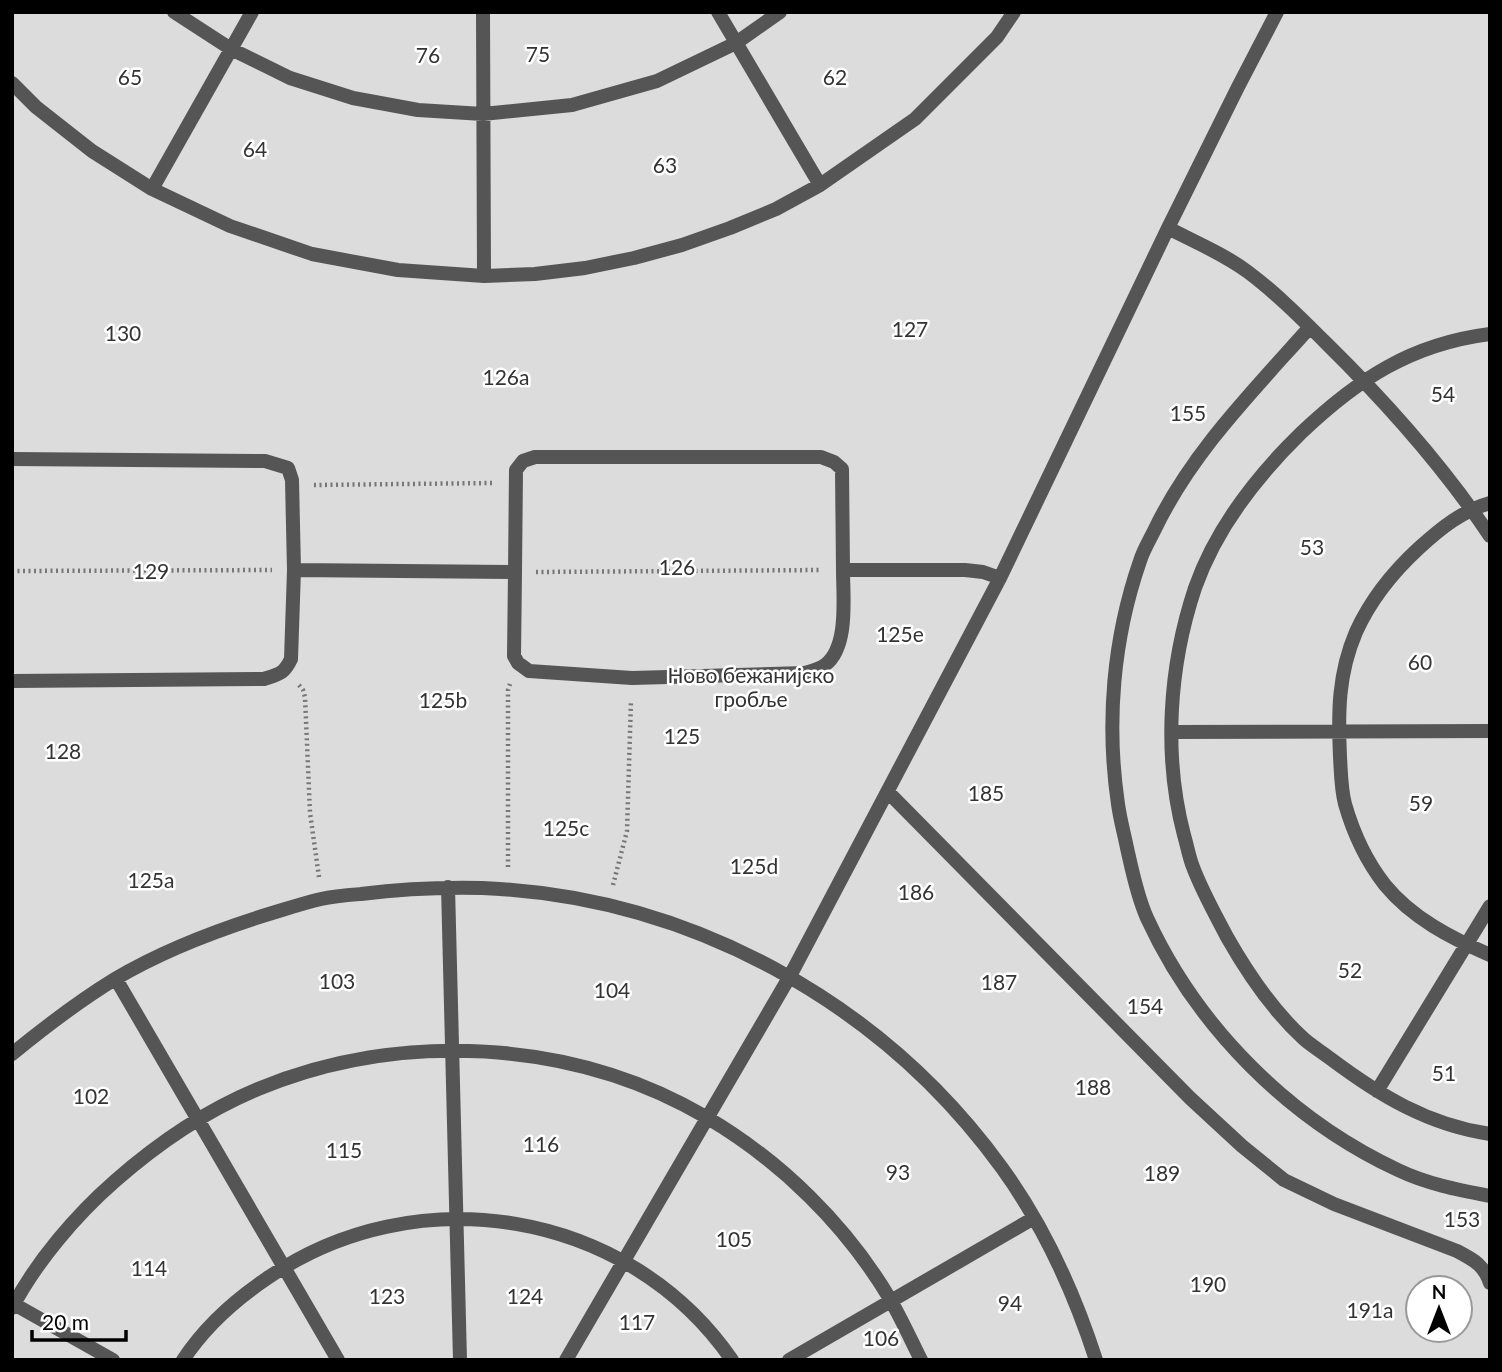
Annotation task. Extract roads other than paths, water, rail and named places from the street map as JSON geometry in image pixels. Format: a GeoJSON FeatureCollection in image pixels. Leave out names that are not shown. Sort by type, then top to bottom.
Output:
{"type":"FeatureCollection","features":[{"type":"Feature","properties":{"kind":"lane"},"geometry":{"type":"LineString","coordinates":[[174,12],[231,50],[290,78],[353,98],[418,110],[483,114],[572,105],[657,82],[736,43],[780,12]]}},
{"type":"Feature","properties":{"kind":"lane"},"geometry":{"type":"LineString","coordinates":[[152,189],[252,12]]}},
{"type":"Feature","properties":{"kind":"lane"},"geometry":{"type":"LineString","coordinates":[[483,12],[484,276]]}},
{"type":"Feature","properties":{"kind":"lane"},"geometry":{"type":"LineString","coordinates":[[718,12],[820,185]]}},
{"type":"Feature","properties":{"kind":"lane"},"geometry":{"type":"LineString","coordinates":[[12,83],[36,107],[92,151],[152,189],[230,226],[312,254],[398,270],[484,276],[534,274],[584,268],[682,245],[730,229],[776,209],[820,185],[915,119],[997,37],[1014,12]]}},
{"type":"Feature","properties":{"kind":"lane"},"geometry":{"type":"LineString","coordinates":[[566,1360],[790,976],[888,792],[1000,578],[1168,229],[1277,12]]}},
{"type":"Feature","properties":{"kind":"lane"},"geometry":{"type":"LineString","coordinates":[[1168,229],[1247,271],[1310,327],[1363,380],[1443,471],[1490,536]]}},
{"type":"Feature","properties":{"kind":"lane"},"geometry":{"type":"LineString","coordinates":[[1310,327],[1235,411],[1186,474],[1164,509],[1140,560],[1123,622],[1114,681],[1112,747],[1118,806],[1130,862],[1146,915],[1186,989],[1210,1022],[1248,1064],[1302,1111],[1359,1149],[1400,1171],[1450,1188],[1490,1196]]}},
{"type":"Feature","properties":{"kind":"lane"},"geometry":{"type":"LineString","coordinates":[[1490,334],[1447,342],[1419,351],[1363,380],[1322,413],[1284,449],[1246,494],[1219,534],[1196,586],[1182,635],[1174,681],[1172,732],[1172,764],[1179,816],[1192,865],[1217,919],[1244,967],[1281,1016],[1305,1041],[1403,1107],[1433,1119],[1490,1135]]}},
{"type":"Feature","properties":{"kind":"lane"},"geometry":{"type":"LineString","coordinates":[[535,457],[821,457],[834,461],[842,469],[843,570],[842,638],[835,655],[824,666],[805,673],[632,678],[528,671],[514,656],[516,470],[523,461],[535,457]]}},
{"type":"Feature","properties":{"kind":"lane"},"geometry":{"type":"LineString","coordinates":[[12,459],[265,461],[288,468],[292,480],[294,570],[291,659],[285,670],[278,675],[264,679],[12,681]]}},
{"type":"Feature","properties":{"kind":"lane"},"geometry":{"type":"LineString","coordinates":[[1490,503],[1472,509],[1445,525],[1406,560],[1366,612],[1355,633],[1341,677],[1339,731],[1345,803],[1374,868],[1399,900],[1415,914],[1433,927],[1490,955]]}},
{"type":"Feature","properties":{"kind":"lane"},"geometry":{"type":"LineString","coordinates":[[294,570],[515,572]]}},
{"type":"Feature","properties":{"kind":"lane"},"geometry":{"type":"LineString","coordinates":[[843,570],[965,570],[1000,578]]}},
{"type":"Feature","properties":{"kind":"lane"},"geometry":{"type":"LineString","coordinates":[[1172,732],[1490,731]]}},
{"type":"Feature","properties":{"kind":"lane"},"geometry":{"type":"LineString","coordinates":[[888,792],[1189,1098],[1242,1146],[1284,1180],[1334,1204],[1473,1259],[1486,1273],[1490,1283]]}},
{"type":"Feature","properties":{"kind":"lane"},"geometry":{"type":"LineString","coordinates":[[448,887],[460,1360]]}},
{"type":"Feature","properties":{"kind":"lane"},"geometry":{"type":"LineString","coordinates":[[12,1054],[58,1017],[116,979],[178,947],[243,921],[323,898],[448,887],[508,889],[567,896],[625,909],[682,927],[737,949],[790,976],[867,1028],[928,1082],[967,1124],[1003,1169],[1034,1218],[1061,1268],[1096,1360]]}},
{"type":"Feature","properties":{"kind":"lane"},"geometry":{"type":"LineString","coordinates":[[1377,1091],[1490,906]]}},
{"type":"Feature","properties":{"kind":"lane"},"geometry":{"type":"LineString","coordinates":[[116,979],[338,1360]]}},
{"type":"Feature","properties":{"kind":"lane"},"geometry":{"type":"LineString","coordinates":[[113,1360],[13,1305],[51,1249],[94,1200],[143,1156],[198,1119],[258,1089],[320,1068],[386,1055],[452,1050],[505,1053],[571,1064],[610,1074],[659,1093],[707,1117],[763,1155],[814,1200],[858,1251],[891,1300],[921,1360]]}},
{"type":"Feature","properties":{"kind":"lane"},"geometry":{"type":"LineString","coordinates":[[183,1360],[224,1313],[248,1292],[283,1267],[323,1246],[365,1231],[409,1222],[456,1218],[498,1220],[541,1228],[583,1242],[623,1261],[660,1285],[694,1314],[724,1347],[732,1360]]}},
{"type":"Feature","properties":{"kind":"lane"},"geometry":{"type":"LineString","coordinates":[[789,1360],[1034,1218]]}},
{"type":"Feature","properties":{"kind":"park label","name":"75"},"geometry":{"type":"Point","coordinates":[538,53]}},
{"type":"Feature","properties":{"kind":"park label","name":"76"},"geometry":{"type":"Point","coordinates":[428,54]}},
{"type":"Feature","properties":{"kind":"park label","name":"65"},"geometry":{"type":"Point","coordinates":[130,76]}},
{"type":"Feature","properties":{"kind":"park label","name":"62"},"geometry":{"type":"Point","coordinates":[835,76]}},
{"type":"Feature","properties":{"kind":"park label","name":"64"},"geometry":{"type":"Point","coordinates":[255,148]}},
{"type":"Feature","properties":{"kind":"park label","name":"63"},"geometry":{"type":"Point","coordinates":[665,164]}},
{"type":"Feature","properties":{"kind":"park label","name":"127"},"geometry":{"type":"Point","coordinates":[910,328]}},
{"type":"Feature","properties":{"kind":"park label","name":"130"},"geometry":{"type":"Point","coordinates":[123,332]}},
{"type":"Feature","properties":{"kind":"park label","name":"126a"},"geometry":{"type":"Point","coordinates":[506,376]}},
{"type":"Feature","properties":{"kind":"park label","name":"54"},"geometry":{"type":"Point","coordinates":[1443,393]}},
{"type":"Feature","properties":{"kind":"park label","name":"155"},"geometry":{"type":"Point","coordinates":[1188,412]}},
{"type":"Feature","properties":{"kind":"park label","name":"53"},"geometry":{"type":"Point","coordinates":[1312,546]}},
{"type":"Feature","properties":{"kind":"park label","name":"126"},"geometry":{"type":"Point","coordinates":[677,566]}},
{"type":"Feature","properties":{"kind":"park label","name":"129"},"geometry":{"type":"Point","coordinates":[151,570]}},
{"type":"Feature","properties":{"kind":"park label","name":"125e"},"geometry":{"type":"Point","coordinates":[900,633]}},
{"type":"Feature","properties":{"kind":"park label","name":"60"},"geometry":{"type":"Point","coordinates":[1420,661]}},
{"type":"Feature","properties":{"kind":"park label","name":"Ново бежанијско гробље"},"geometry":{"type":"Point","coordinates":[751,686]}},
{"type":"Feature","properties":{"kind":"park label","name":"125b"},"geometry":{"type":"Point","coordinates":[443,699]}},
{"type":"Feature","properties":{"kind":"park label","name":"125"},"geometry":{"type":"Point","coordinates":[682,735]}},
{"type":"Feature","properties":{"kind":"park label","name":"128"},"geometry":{"type":"Point","coordinates":[63,750]}},
{"type":"Feature","properties":{"kind":"park label","name":"185"},"geometry":{"type":"Point","coordinates":[986,792]}},
{"type":"Feature","properties":{"kind":"park label","name":"59"},"geometry":{"type":"Point","coordinates":[1421,802]}},
{"type":"Feature","properties":{"kind":"park label","name":"125c"},"geometry":{"type":"Point","coordinates":[566,827]}},
{"type":"Feature","properties":{"kind":"park label","name":"125d"},"geometry":{"type":"Point","coordinates":[754,865]}},
{"type":"Feature","properties":{"kind":"park label","name":"125a"},"geometry":{"type":"Point","coordinates":[151,879]}},
{"type":"Feature","properties":{"kind":"park label","name":"186"},"geometry":{"type":"Point","coordinates":[916,891]}},
{"type":"Feature","properties":{"kind":"park label","name":"52"},"geometry":{"type":"Point","coordinates":[1350,969]}},
{"type":"Feature","properties":{"kind":"park label","name":"103"},"geometry":{"type":"Point","coordinates":[337,980]}},
{"type":"Feature","properties":{"kind":"park label","name":"187"},"geometry":{"type":"Point","coordinates":[999,981]}},
{"type":"Feature","properties":{"kind":"park label","name":"104"},"geometry":{"type":"Point","coordinates":[612,989]}},
{"type":"Feature","properties":{"kind":"park label","name":"154"},"geometry":{"type":"Point","coordinates":[1145,1005]}},
{"type":"Feature","properties":{"kind":"park label","name":"51"},"geometry":{"type":"Point","coordinates":[1444,1072]}},
{"type":"Feature","properties":{"kind":"park label","name":"188"},"geometry":{"type":"Point","coordinates":[1093,1086]}},
{"type":"Feature","properties":{"kind":"park label","name":"102"},"geometry":{"type":"Point","coordinates":[91,1095]}},
{"type":"Feature","properties":{"kind":"park label","name":"116"},"geometry":{"type":"Point","coordinates":[541,1143]}},
{"type":"Feature","properties":{"kind":"park label","name":"115"},"geometry":{"type":"Point","coordinates":[344,1149]}},
{"type":"Feature","properties":{"kind":"park label","name":"93"},"geometry":{"type":"Point","coordinates":[898,1171]}},
{"type":"Feature","properties":{"kind":"park label","name":"189"},"geometry":{"type":"Point","coordinates":[1162,1172]}},
{"type":"Feature","properties":{"kind":"park label","name":"153"},"geometry":{"type":"Point","coordinates":[1462,1218]}},
{"type":"Feature","properties":{"kind":"park label","name":"105"},"geometry":{"type":"Point","coordinates":[734,1238]}},
{"type":"Feature","properties":{"kind":"park label","name":"114"},"geometry":{"type":"Point","coordinates":[149,1267]}},
{"type":"Feature","properties":{"kind":"park label","name":"190"},"geometry":{"type":"Point","coordinates":[1208,1283]}},
{"type":"Feature","properties":{"kind":"park label","name":"123"},"geometry":{"type":"Point","coordinates":[387,1295]}},
{"type":"Feature","properties":{"kind":"park label","name":"124"},"geometry":{"type":"Point","coordinates":[525,1295]}},
{"type":"Feature","properties":{"kind":"park label","name":"94"},"geometry":{"type":"Point","coordinates":[1010,1302]}},
{"type":"Feature","properties":{"kind":"park label","name":"191a"},"geometry":{"type":"Point","coordinates":[1370,1309]}},
{"type":"Feature","properties":{"kind":"park label","name":"117"},"geometry":{"type":"Point","coordinates":[637,1321]}},
{"type":"Feature","properties":{"kind":"park label","name":"106"},"geometry":{"type":"Point","coordinates":[881,1337]}}]}
